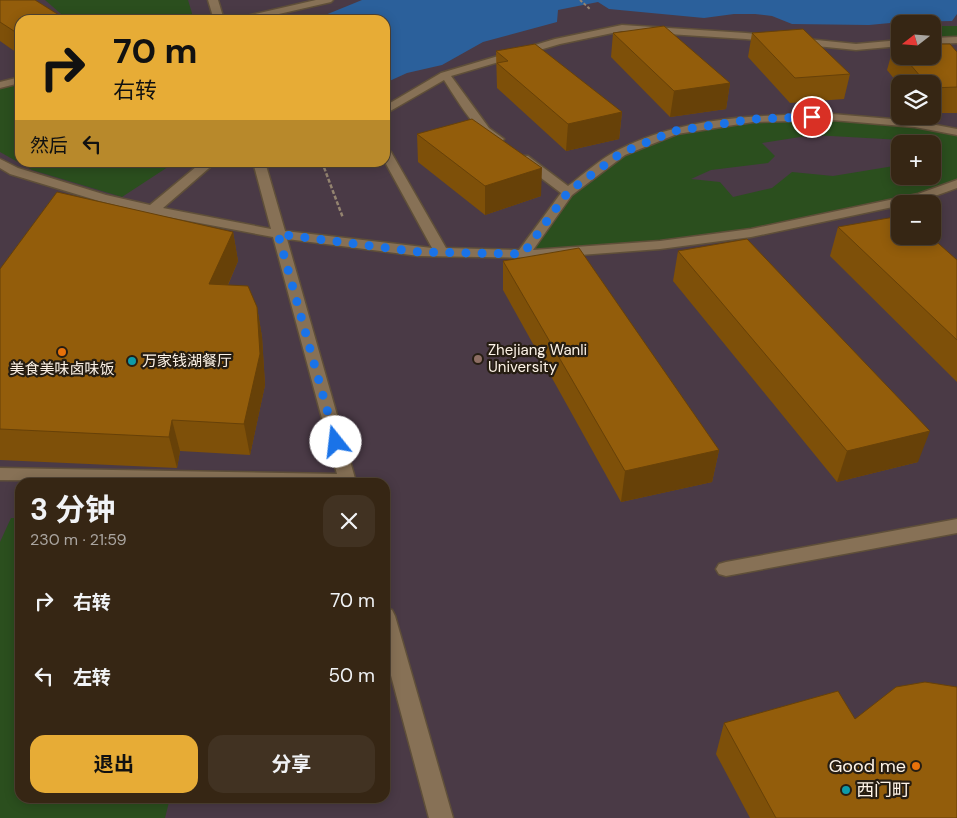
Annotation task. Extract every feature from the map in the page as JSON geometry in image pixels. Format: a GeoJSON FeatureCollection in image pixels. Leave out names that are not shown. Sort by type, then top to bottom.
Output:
{"type":"FeatureCollection","features":[{"type":"Feature","properties":{"kind":"lane"},"geometry":{"type":"LineString","coordinates":[[213,0],[218,15]]}},
{"type":"Feature","properties":{"kind":"lane"},"geometry":{"type":"LineString","coordinates":[[262,15],[328,0]]}},
{"type":"Feature","properties":{"kind":"lane"},"geometry":{"type":"LineString","coordinates":[[390,108],[445,75],[558,41],[622,28],[746,36],[856,47],[891,44]]}},
{"type":"Feature","properties":{"kind":"lane"},"geometry":{"type":"LineString","coordinates":[[941,41],[957,40]]}},
{"type":"Feature","properties":{"kind":"lane"},"geometry":{"type":"LineString","coordinates":[[445,75],[485,130],[568,192]]}},
{"type":"Feature","properties":{"kind":"lane"},"geometry":{"type":"LineString","coordinates":[[0,85],[15,81]]}},
{"type":"Feature","properties":{"kind":"lane"},"geometry":{"type":"LineString","coordinates":[[523,254],[568,192],[621,153],[674,131],[754,119],[832,117],[915,124],[957,132]]}},
{"type":"Feature","properties":{"kind":"lane"},"geometry":{"type":"LineString","coordinates":[[390,161],[441,252]]}},
{"type":"Feature","properties":{"kind":"lane"},"geometry":{"type":"LineString","coordinates":[[0,163],[14,170],[103,198],[152,210],[278,234],[419,252],[523,254],[660,245],[750,234],[921,197],[957,184]]}},
{"type":"Feature","properties":{"kind":"lane"},"geometry":{"type":"LineString","coordinates":[[152,210],[204,167]]}},
{"type":"Feature","properties":{"kind":"lane"},"geometry":{"type":"LineString","coordinates":[[260,167],[346,478]]}},
{"type":"Feature","properties":{"kind":"lane"},"geometry":{"type":"LineString","coordinates":[[0,474],[198,478]]}},
{"type":"Feature","properties":{"kind":"lane"},"geometry":{"type":"LineString","coordinates":[[726,569],[957,526]]}},
{"type":"Feature","properties":{"kind":"lane"},"geometry":{"type":"LineString","coordinates":[[390,634],[441,818]]}},
{"type":"Feature","properties":{"kind":"path"},"geometry":{"type":"LineString","coordinates":[[324,167],[354,244]]}},
{"type":"Feature","properties":{"kind":"shaded area","name":"Zhejiang Wanli University"},"geometry":{"type":"Polygon","coordinates":[[[0,0],[957,0],[957,818],[0,818],[0,0]]]}},
{"type":"Feature","properties":{"kind":"green space"},"geometry":{"type":"Polygon","coordinates":[[[45,0],[188,0],[192,15],[62,15],[45,0]]]}},
{"type":"Feature","properties":{"kind":"green space"},"geometry":{"type":"Polygon","coordinates":[[[941,26],[957,26],[957,41],[941,42],[941,26]]]}},
{"type":"Feature","properties":{"kind":"green space"},"geometry":{"type":"Polygon","coordinates":[[[15,84],[15,160],[0,152],[0,89],[15,84]]]}},
{"type":"Feature","properties":{"kind":"green space"},"geometry":{"type":"Polygon","coordinates":[[[828,118],[913,126],[957,136],[957,181],[914,195],[891,195],[891,200],[747,230],[670,241],[534,250],[578,188],[624,154],[676,132],[753,122],[828,118]],[[813,135],[762,143],[775,156],[768,163],[711,170],[691,179],[720,182],[733,197],[772,188],[792,172],[833,176],[891,166],[891,185],[941,185],[941,135],[891,135],[891,139],[813,135]]]}},
{"type":"Feature","properties":{"kind":"green space"},"geometry":{"type":"Polygon","coordinates":[[[27,167],[168,167],[122,197],[27,167]]]}},
{"type":"Feature","properties":{"kind":"green space"},"geometry":{"type":"Polygon","coordinates":[[[11,518],[15,518],[15,803],[169,803],[165,818],[0,818],[0,542],[11,518]]]}},
{"type":"Feature","properties":{"kind":"water"},"geometry":{"type":"Polygon","coordinates":[[[362,0],[957,0],[957,14],[952,21],[941,21],[941,15],[891,15],[891,23],[869,25],[792,24],[772,16],[755,14],[734,14],[704,18],[609,9],[598,2],[558,10],[557,22],[483,42],[442,65],[407,73],[390,81],[390,15],[325,15],[362,0]]]}},
{"type":"Feature","properties":{"kind":"building"},"geometry":{"type":"Polygon","coordinates":[[[0,0],[35,0],[59,15],[15,15],[15,32],[0,22],[0,0]]]}},
{"type":"Feature","properties":{"kind":"building"},"geometry":{"type":"Polygon","coordinates":[[[664,26],[730,83],[674,91],[613,33],[664,26]]]}},
{"type":"Feature","properties":{"kind":"building"},"geometry":{"type":"Polygon","coordinates":[[[803,29],[850,74],[795,78],[752,33],[803,29]]]}},
{"type":"Feature","properties":{"kind":"building"},"geometry":{"type":"Polygon","coordinates":[[[535,44],[622,112],[568,124],[497,63],[508,61],[496,51],[535,44]]]}},
{"type":"Feature","properties":{"kind":"building"},"geometry":{"type":"Polygon","coordinates":[[[941,44],[950,44],[957,52],[957,87],[941,88],[941,75],[919,75],[911,65],[941,65],[941,44]]]}},
{"type":"Feature","properties":{"kind":"building"},"geometry":{"type":"Polygon","coordinates":[[[472,119],[542,168],[485,186],[417,134],[472,119]]]}},
{"type":"Feature","properties":{"kind":"building","name":"万家钱湖餐厅"},"geometry":{"type":"Polygon","coordinates":[[[57,192],[233,232],[209,284],[248,286],[257,307],[260,354],[244,424],[172,420],[169,437],[0,429],[0,269],[57,192]]]}},
{"type":"Feature","properties":{"kind":"building"},"geometry":{"type":"Polygon","coordinates":[[[891,218],[891,245],[940,245],[957,260],[957,340],[838,227],[891,218]]]}},
{"type":"Feature","properties":{"kind":"building"},"geometry":{"type":"Polygon","coordinates":[[[747,239],[930,431],[847,451],[678,251],[747,239]]]}},
{"type":"Feature","properties":{"kind":"building"},"geometry":{"type":"Polygon","coordinates":[[[579,248],[719,450],[625,471],[503,261],[579,248]]]}},
{"type":"Feature","properties":{"kind":"building","name":"西门町"},"geometry":{"type":"Polygon","coordinates":[[[925,682],[957,687],[957,818],[776,818],[724,723],[838,691],[855,719],[896,687],[925,682]]]}},
{"type":"Feature","properties":{"kind":"place","name":"美食美味卤味饭"},"geometry":{"type":"Point","coordinates":[62,352]}},
{"type":"Feature","properties":{"kind":"place","name":"Zhejiang Wanli University"},"geometry":{"type":"Point","coordinates":[478,359]}},
{"type":"Feature","properties":{"kind":"place","name":"万家钱湖餐厅"},"geometry":{"type":"Point","coordinates":[132,361]}},
{"type":"Feature","properties":{"kind":"place","name":"Good me"},"geometry":{"type":"Point","coordinates":[916,766]}},
{"type":"Feature","properties":{"kind":"place","name":"西门町"},"geometry":{"type":"Point","coordinates":[846,790]}},
{"type":"Feature","properties":{"kind":"route"},"geometry":{"type":"LineString","coordinates":[[336,442],[278,234],[419,252],[523,254],[568,192],[621,153],[674,131],[754,119],[812,117]]}}]}
